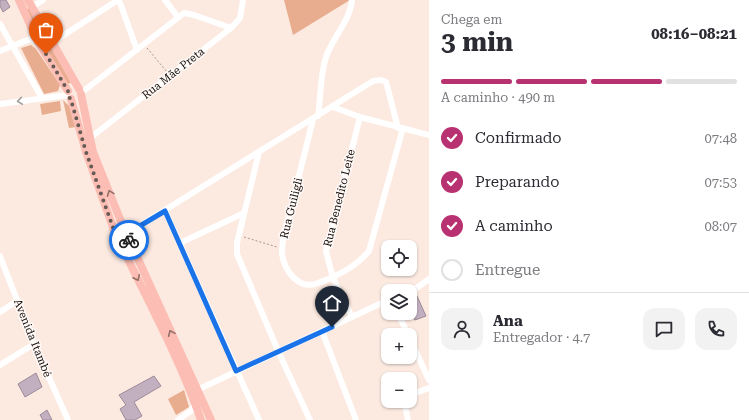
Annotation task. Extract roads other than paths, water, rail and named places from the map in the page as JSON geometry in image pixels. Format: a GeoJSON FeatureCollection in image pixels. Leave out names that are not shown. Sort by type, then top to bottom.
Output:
{"type":"FeatureCollection","features":[{"type":"Feature","properties":{"kind":"main road"},"geometry":{"type":"LineString","coordinates":[[19,0],[38,42],[69,95],[86,152],[115,233],[116,240],[120,243],[195,402],[201,419],[212,420]]}},
{"type":"Feature","properties":{"kind":"main road"},"geometry":{"type":"LineString","coordinates":[[30,3],[80,92],[93,152],[127,234],[212,420]]}},
{"type":"Feature","properties":{"kind":"main road"},"geometry":{"type":"LineString","coordinates":[[69,95],[74,87],[80,92]]}},
{"type":"Feature","properties":{"kind":"main road"},"geometry":{"type":"LineString","coordinates":[[69,95],[77,99],[80,92]]}},
{"type":"Feature","properties":{"kind":"main road"},"geometry":{"type":"LineString","coordinates":[[115,233],[119,229],[127,234]]}},
{"type":"Feature","properties":{"kind":"main road"},"geometry":{"type":"LineString","coordinates":[[120,243],[125,243],[127,234]]}},
{"type":"Feature","properties":{"kind":"street"},"geometry":{"type":"LineString","coordinates":[[30,3],[43,0]]}},
{"type":"Feature","properties":{"kind":"street"},"geometry":{"type":"LineString","coordinates":[[53,42],[119,0],[137,50]]}},
{"type":"Feature","properties":{"kind":"street"},"geometry":{"type":"LineString","coordinates":[[165,0],[177,16]]}},
{"type":"Feature","properties":{"kind":"street","name":"Rua Mãe Preta"},"geometry":{"type":"LineString","coordinates":[[90,138],[231,28],[240,18],[243,0]]}},
{"type":"Feature","properties":{"kind":"street","name":"Rua Guiligli"},"geometry":{"type":"LineString","coordinates":[[333,278],[312,284],[301,284],[291,275],[282,249],[316,117],[325,59],[344,23],[352,0]]}},
{"type":"Feature","properties":{"kind":"street"},"geometry":{"type":"LineString","coordinates":[[80,92],[137,50],[177,16],[187,13],[231,28]]}},
{"type":"Feature","properties":{"kind":"street"},"geometry":{"type":"LineString","coordinates":[[0,24],[42,98]]}},
{"type":"Feature","properties":{"kind":"street"},"geometry":{"type":"LineString","coordinates":[[0,51],[14,47],[30,39],[38,42]]}},
{"type":"Feature","properties":{"kind":"street"},"geometry":{"type":"LineString","coordinates":[[127,234],[374,81],[381,80],[386,82],[401,128],[369,251],[357,263],[333,278]]}},
{"type":"Feature","properties":{"kind":"street"},"geometry":{"type":"LineString","coordinates":[[0,104],[69,95]]}},
{"type":"Feature","properties":{"kind":"street"},"geometry":{"type":"LineString","coordinates":[[333,107],[360,117],[429,135]]}},
{"type":"Feature","properties":{"kind":"street","name":"Rua Benedito Leite"},"geometry":{"type":"LineString","coordinates":[[352,317],[333,278],[326,257],[327,242],[360,117]]}},
{"type":"Feature","properties":{"kind":"street"},"geometry":{"type":"LineString","coordinates":[[259,152],[236,243],[237,254],[279,353],[310,420]]}},
{"type":"Feature","properties":{"kind":"street"},"geometry":{"type":"LineString","coordinates":[[165,211],[259,420]]}},
{"type":"Feature","properties":{"kind":"street"},"geometry":{"type":"LineString","coordinates":[[180,243],[244,213]]}},
{"type":"Feature","properties":{"kind":"street","name":"Avenida Itambé"},"geometry":{"type":"LineString","coordinates":[[0,256],[34,344],[68,420]]}},
{"type":"Feature","properties":{"kind":"street"},"geometry":{"type":"LineString","coordinates":[[417,287],[429,279]]}},
{"type":"Feature","properties":{"kind":"street"},"geometry":{"type":"LineString","coordinates":[[0,312],[17,301]]}},
{"type":"Feature","properties":{"kind":"street"},"geometry":{"type":"LineString","coordinates":[[197,390],[236,371],[279,353],[381,303]]}},
{"type":"Feature","properties":{"kind":"street"},"geometry":{"type":"LineString","coordinates":[[322,331],[356,420]]}},
{"type":"Feature","properties":{"kind":"street"},"geometry":{"type":"LineString","coordinates":[[0,365],[34,344]]}},
{"type":"Feature","properties":{"kind":"street"},"geometry":{"type":"LineString","coordinates":[[417,354],[429,380]]}},
{"type":"Feature","properties":{"kind":"street"},"geometry":{"type":"LineString","coordinates":[[417,392],[429,388]]}},
{"type":"Feature","properties":{"kind":"street"},"geometry":{"type":"LineString","coordinates":[[178,420],[187,415],[195,402]]}},
{"type":"Feature","properties":{"kind":"street"},"geometry":{"type":"LineString","coordinates":[[405,408],[408,420]]}},
{"type":"Feature","properties":{"kind":"street"},"geometry":{"type":"LineString","coordinates":[[187,415],[201,419]]}}]}
